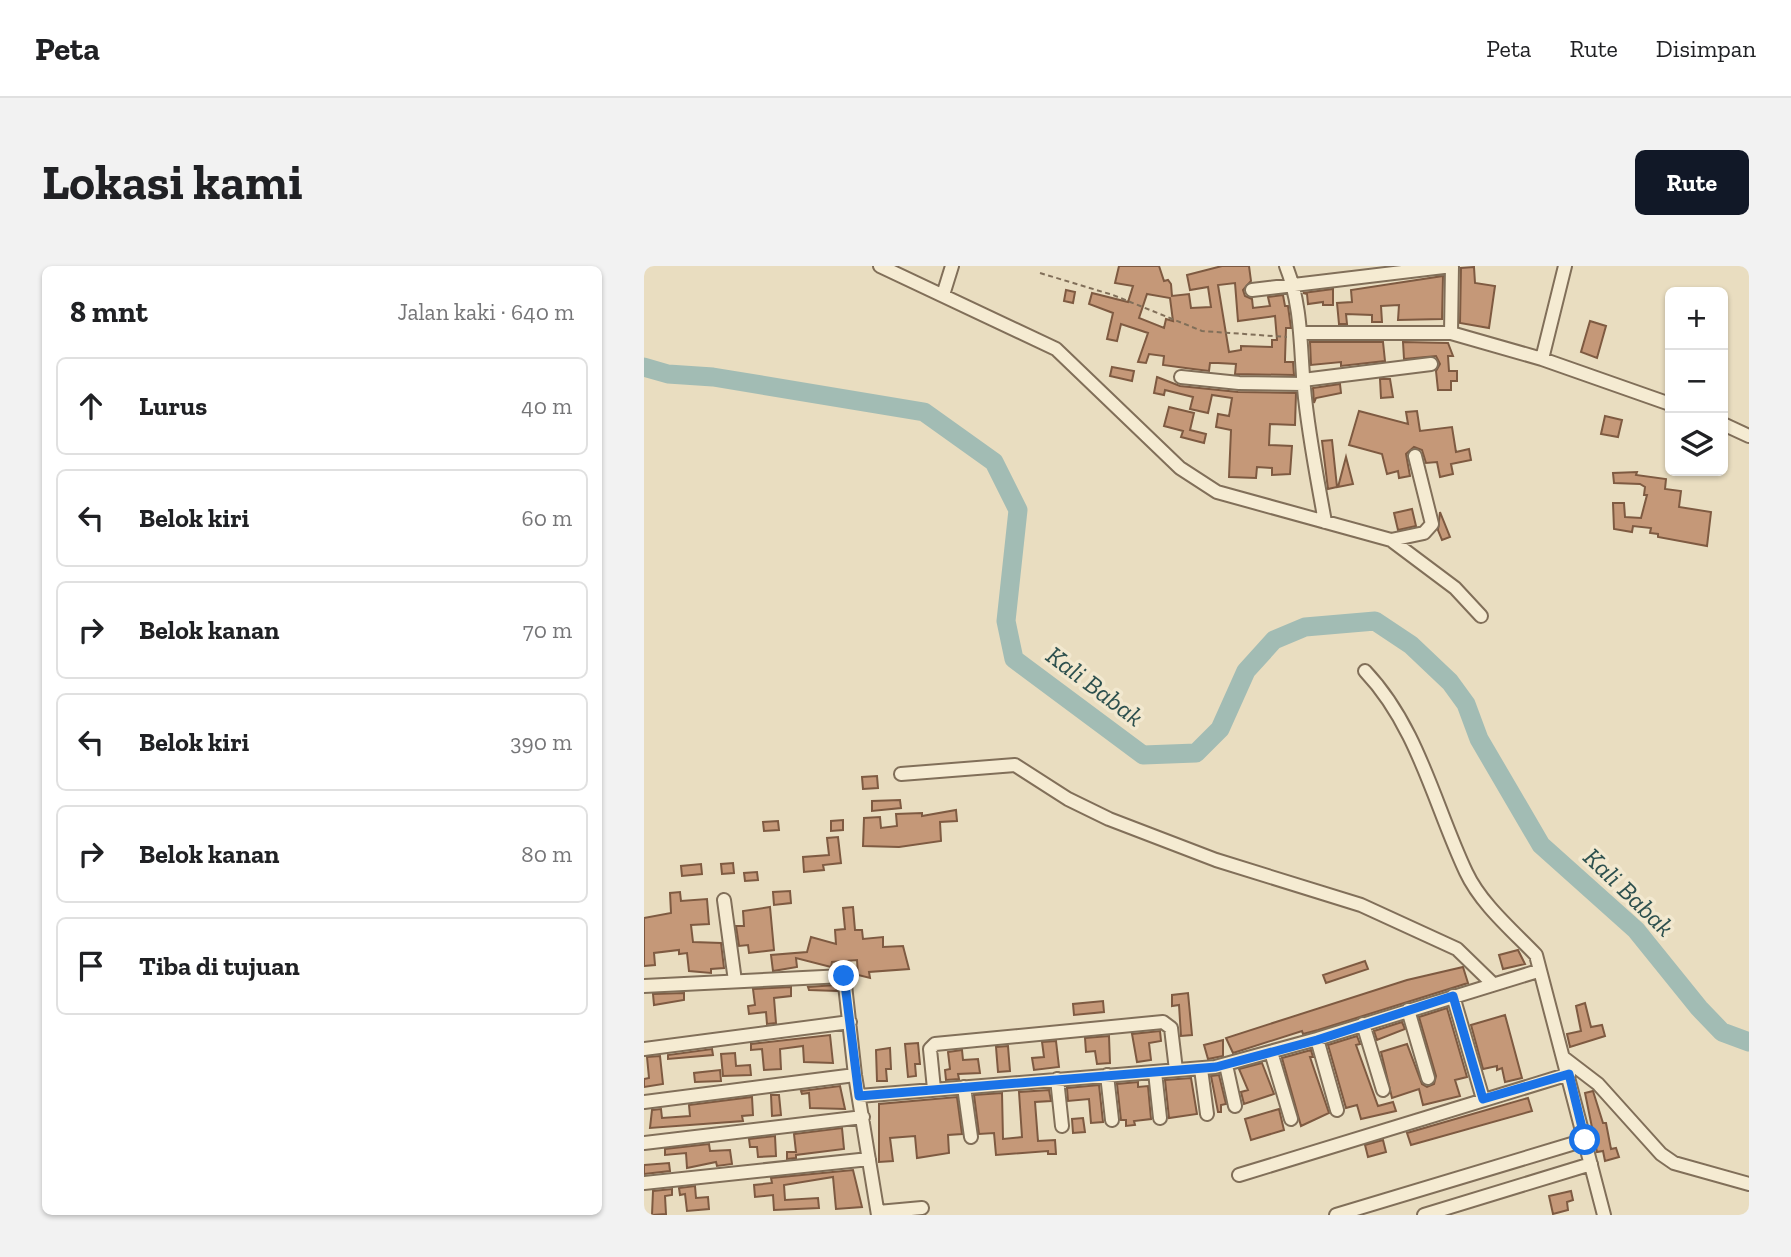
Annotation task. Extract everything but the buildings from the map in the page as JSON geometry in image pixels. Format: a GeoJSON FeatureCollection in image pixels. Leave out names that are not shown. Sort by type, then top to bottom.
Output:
{"type":"FeatureCollection","features":[{"type":"Feature","properties":{"kind":"street"},"geometry":{"type":"LineString","coordinates":[[880,266],[1056,349],[1171,460],[1200,482],[1241,500],[1391,540],[1455,588],[1482,616]]}},
{"type":"Feature","properties":{"kind":"street"},"geometry":{"type":"LineString","coordinates":[[943,295],[952,266]]}},
{"type":"Feature","properties":{"kind":"street"},"geometry":{"type":"LineString","coordinates":[[1286,266],[1293,284],[1302,335],[1303,382],[1325,522]]}},
{"type":"Feature","properties":{"kind":"street"},"geometry":{"type":"LineString","coordinates":[[1252,290],[1452,266],[1451,334]]}},
{"type":"Feature","properties":{"kind":"street"},"geometry":{"type":"LineString","coordinates":[[1542,359],[1565,266]]}},
{"type":"Feature","properties":{"kind":"street"},"geometry":{"type":"LineString","coordinates":[[1302,335],[1451,334],[1542,359],[1665,402]]}},
{"type":"Feature","properties":{"kind":"street"},"geometry":{"type":"LineString","coordinates":[[1181,377],[1239,383],[1303,382],[1431,363]]}},
{"type":"Feature","properties":{"kind":"street"},"geometry":{"type":"LineString","coordinates":[[1728,426],[1749,436]]}},
{"type":"Feature","properties":{"kind":"street"},"geometry":{"type":"LineString","coordinates":[[1391,540],[1424,533],[1432,524],[1415,456]]}},
{"type":"Feature","properties":{"kind":"street"},"geometry":{"type":"LineString","coordinates":[[1365,671],[1382,690],[1406,729],[1467,873],[1505,924],[1536,955],[1538,971],[1544,978],[1604,1215]]}},
{"type":"Feature","properties":{"kind":"street"},"geometry":{"type":"LineString","coordinates":[[901,775],[1015,765],[1068,799],[1105,817],[1216,860],[1361,905],[1457,949],[1492,983]]}},
{"type":"Feature","properties":{"kind":"street"},"geometry":{"type":"LineString","coordinates":[[724,901],[735,981]]}},
{"type":"Feature","properties":{"kind":"street"},"geometry":{"type":"LineString","coordinates":[[859,1096],[1226,1065],[1317,1040],[1492,983],[1538,971]]}},
{"type":"Feature","properties":{"kind":"street"},"geometry":{"type":"LineString","coordinates":[[644,986],[839,975],[845,979],[855,1075],[878,1213],[922,1208]]}},
{"type":"Feature","properties":{"kind":"street"},"geometry":{"type":"LineString","coordinates":[[1453,996],[1483,1099]]}},
{"type":"Feature","properties":{"kind":"street"},"geometry":{"type":"LineString","coordinates":[[1408,1010],[1428,1078]]}},
{"type":"Feature","properties":{"kind":"street"},"geometry":{"type":"LineString","coordinates":[[644,1049],[850,1022]]}},
{"type":"Feature","properties":{"kind":"street"},"geometry":{"type":"LineString","coordinates":[[934,1089],[930,1049],[935,1044],[1163,1022],[1171,1028],[1176,1070]]}},
{"type":"Feature","properties":{"kind":"street"},"geometry":{"type":"LineString","coordinates":[[1363,1024],[1383,1090]]}},
{"type":"Feature","properties":{"kind":"street"},"geometry":{"type":"LineString","coordinates":[[1317,1040],[1337,1110]]}},
{"type":"Feature","properties":{"kind":"street"},"geometry":{"type":"LineString","coordinates":[[1271,1052],[1291,1119]]}},
{"type":"Feature","properties":{"kind":"street"},"geometry":{"type":"LineString","coordinates":[[1564,1058],[1598,1084],[1661,1154],[1674,1163],[1749,1184]]}},
{"type":"Feature","properties":{"kind":"street"},"geometry":{"type":"LineString","coordinates":[[1226,1065],[1235,1106]]}},
{"type":"Feature","properties":{"kind":"street"},"geometry":{"type":"LineString","coordinates":[[1201,1069],[1207,1114]]}},
{"type":"Feature","properties":{"kind":"street"},"geometry":{"type":"LineString","coordinates":[[1155,1072],[1160,1118]]}},
{"type":"Feature","properties":{"kind":"street"},"geometry":{"type":"LineString","coordinates":[[1239,1175],[1569,1074]]}},
{"type":"Feature","properties":{"kind":"street"},"geometry":{"type":"LineString","coordinates":[[644,1102],[855,1075]]}},
{"type":"Feature","properties":{"kind":"street"},"geometry":{"type":"LineString","coordinates":[[1107,1075],[1112,1119]]}},
{"type":"Feature","properties":{"kind":"street"},"geometry":{"type":"LineString","coordinates":[[1058,1079],[1062,1126]]}},
{"type":"Feature","properties":{"kind":"street"},"geometry":{"type":"LineString","coordinates":[[964,1087],[971,1137]]}},
{"type":"Feature","properties":{"kind":"street"},"geometry":{"type":"LineString","coordinates":[[644,1143],[863,1117]]}},
{"type":"Feature","properties":{"kind":"street"},"geometry":{"type":"LineString","coordinates":[[1336,1215],[1585,1140]]}},
{"type":"Feature","properties":{"kind":"street"},"geometry":{"type":"LineString","coordinates":[[644,1183],[869,1159]]}},
{"type":"Feature","properties":{"kind":"street"},"geometry":{"type":"LineString","coordinates":[[1424,1215],[1591,1164]]}},
{"type":"Feature","properties":{"kind":"path"},"geometry":{"type":"LineString","coordinates":[[1040,273],[1113,295],[1202,331],[1302,335]]}},
{"type":"Feature","properties":{"kind":"waterway","name":"Kali Babak"},"geometry":{"type":"LineString","coordinates":[[644,367],[668,374],[713,377],[924,412],[994,462],[1018,510],[1006,621],[1014,659],[1143,755],[1196,753],[1220,729],[1246,671],[1274,640],[1305,627],[1375,621],[1411,645],[1450,682],[1466,704],[1479,739],[1541,845],[1636,930],[1699,1008],[1722,1032],[1749,1042]]}},
{"type":"Feature","properties":{"kind":"route"},"geometry":{"type":"LineString","coordinates":[[844,976],[859,1096],[1216,1067],[1317,1040],[1453,996],[1483,1099],[1569,1074],[1585,1140]]}}]}
